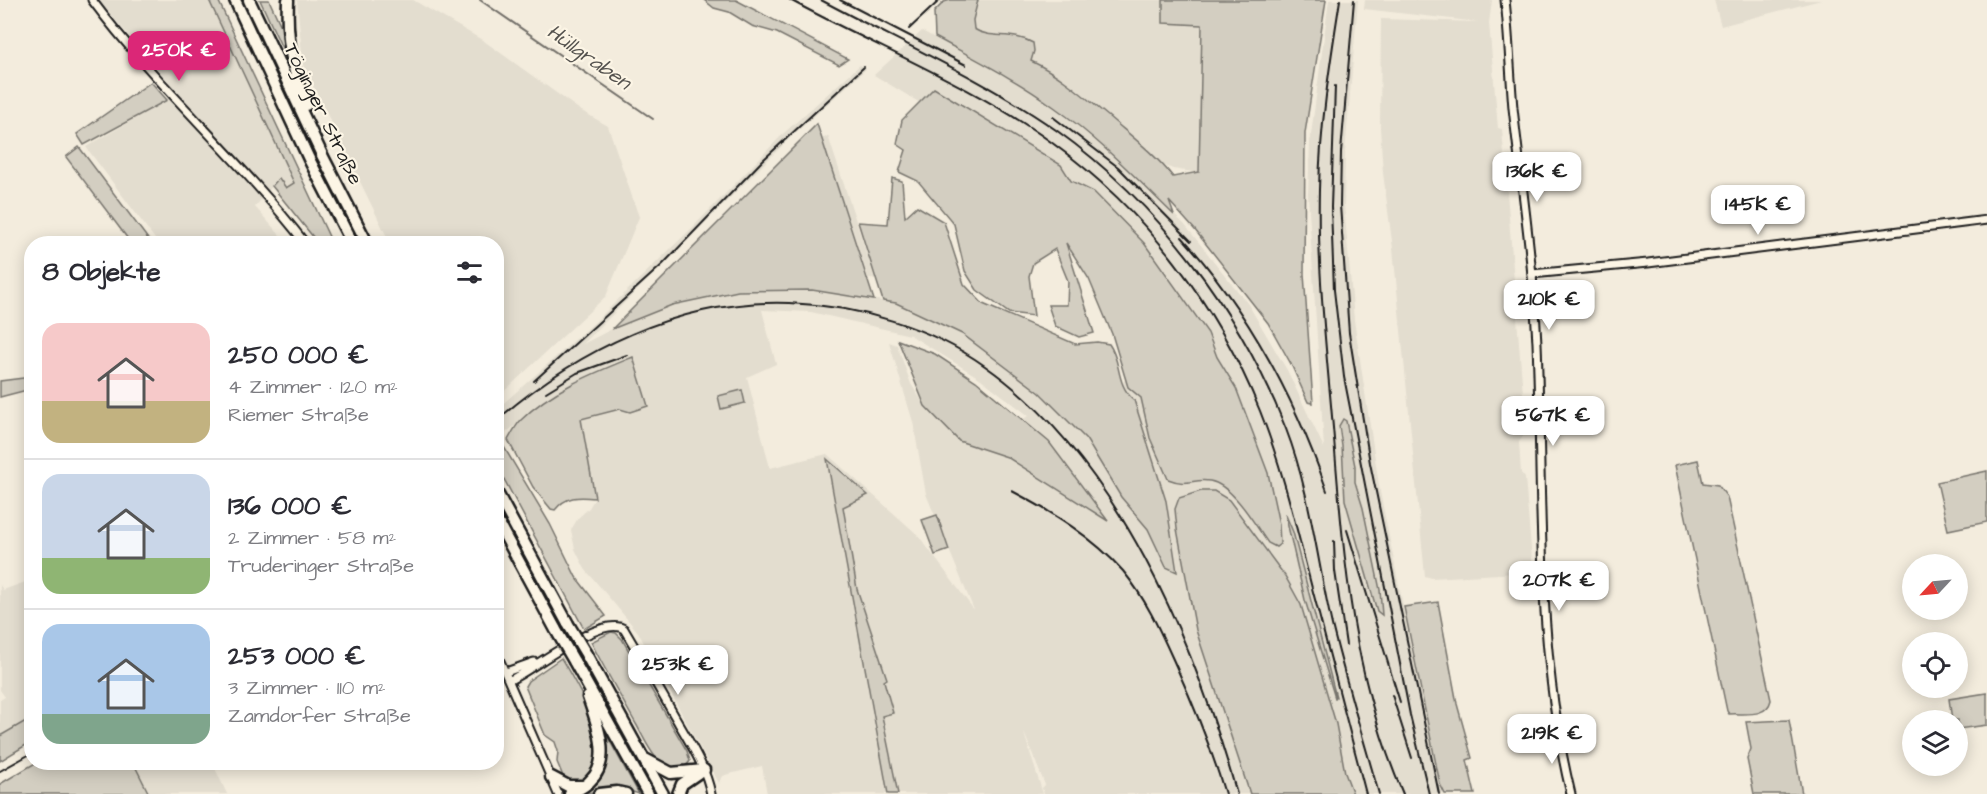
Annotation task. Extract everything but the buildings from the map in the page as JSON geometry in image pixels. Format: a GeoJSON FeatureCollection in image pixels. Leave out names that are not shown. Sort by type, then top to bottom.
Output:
{"type":"FeatureCollection","features":[{"type":"Feature","properties":{"kind":"highway","name":"Töginger Straße"},"geometry":{"type":"LineString","coordinates":[[235,0],[309,159],[348,236]]}},
{"type":"Feature","properties":{"kind":"highway","name":"Töginger Straße"},"geometry":{"type":"LineString","coordinates":[[249,0],[323,157],[363,236]]}},
{"type":"Feature","properties":{"kind":"highway"},"geometry":{"type":"LineString","coordinates":[[288,0],[287,34],[290,55],[301,94],[320,137],[323,157]]}},
{"type":"Feature","properties":{"kind":"highway"},"geometry":{"type":"LineString","coordinates":[[504,505],[663,794]]}},
{"type":"Feature","properties":{"kind":"highway"},"geometry":{"type":"LineString","coordinates":[[504,534],[648,794]]}},
{"type":"Feature","properties":{"kind":"highway"},"geometry":{"type":"LineString","coordinates":[[570,794],[585,785],[597,772],[601,762],[602,746],[582,676]]}},
{"type":"Feature","properties":{"kind":"highway"},"geometry":{"type":"LineString","coordinates":[[644,758],[672,772],[704,770]]}},
{"type":"Feature","properties":{"kind":"highway"},"geometry":{"type":"LineString","coordinates":[[678,794],[688,778],[704,770]]}},
{"type":"Feature","properties":{"kind":"highway"},"geometry":{"type":"LineString","coordinates":[[551,777],[568,786],[585,785]]}},
{"type":"Feature","properties":{"kind":"highway"},"geometry":{"type":"LineString","coordinates":[[599,794],[626,794]]}},
{"type":"Feature","properties":{"kind":"street"},"geometry":{"type":"LineString","coordinates":[[92,0],[127,45],[237,163],[299,236]]}},
{"type":"Feature","properties":{"kind":"street"},"geometry":{"type":"LineString","coordinates":[[1505,0],[1513,108],[1532,274],[1551,687],[1557,731],[1571,794]]}},
{"type":"Feature","properties":{"kind":"street"},"geometry":{"type":"LineString","coordinates":[[1532,274],[1648,263],[1987,220]]}},
{"type":"Feature","properties":{"kind":"street"},"geometry":{"type":"LineString","coordinates":[[510,680],[537,662],[606,626],[620,626],[658,686],[704,770],[711,794]]}},
{"type":"Feature","properties":{"kind":"street"},"geometry":{"type":"LineString","coordinates":[[506,672],[537,662]]}},
{"type":"Feature","properties":{"kind":"street"},"geometry":{"type":"LineString","coordinates":[[504,668],[558,794]]}},
{"type":"Feature","properties":{"kind":"shaded area"},"geometry":{"type":"Polygon","coordinates":[[[98,0],[209,0],[294,184],[286,189],[279,178],[255,207],[281,236],[153,236],[86,147],[167,100],[169,82],[98,0]]]}},
{"type":"Feature","properties":{"kind":"shaded area"},"geometry":{"type":"Polygon","coordinates":[[[209,0],[218,0],[329,236],[312,236],[272,186],[279,178],[286,188],[294,183],[209,0]]]}},
{"type":"Feature","properties":{"kind":"shaded area"},"geometry":{"type":"Polygon","coordinates":[[[260,0],[269,0],[285,35],[292,70],[260,0]]]}},
{"type":"Feature","properties":{"kind":"shaded area"},"geometry":{"type":"Polygon","coordinates":[[[297,0],[413,0],[484,41],[580,110],[608,126],[639,217],[606,296],[504,391],[504,236],[387,236],[303,65],[297,0]]]}},
{"type":"Feature","properties":{"kind":"shaded area"},"geometry":{"type":"Polygon","coordinates":[[[704,0],[736,0],[848,59],[839,65],[777,33],[752,26],[729,12],[714,8],[704,0]]]}},
{"type":"Feature","properties":{"kind":"shaded area"},"geometry":{"type":"Polygon","coordinates":[[[978,0],[973,20],[974,29],[987,34],[1017,37],[1033,43],[1034,51],[1031,61],[1061,79],[1090,101],[1150,152],[1173,177],[1199,172],[1202,25],[1163,23],[1163,0],[1326,0],[1305,133],[1304,274],[1313,403],[1308,402],[1291,364],[1268,323],[1195,230],[1169,201],[1174,215],[1116,159],[1070,119],[1011,79],[935,37],[934,12],[944,2],[978,0]]]}},
{"type":"Feature","properties":{"kind":"shaded area"},"geometry":{"type":"Polygon","coordinates":[[[1163,0],[1163,23],[1202,25],[1199,173],[1173,169],[1155,162],[1027,65],[974,29],[970,15],[975,1],[1163,0]]]}},
{"type":"Feature","properties":{"kind":"shaded area"},"geometry":{"type":"Polygon","coordinates":[[[1329,0],[1358,0],[1345,152],[1344,205],[1354,320],[1380,492],[1433,754],[1445,794],[1044,794],[1042,788],[1045,785],[1023,730],[1043,794],[767,794],[762,766],[725,775],[719,783],[638,632],[585,569],[575,549],[571,530],[595,498],[581,419],[620,409],[633,357],[570,385],[504,434],[504,403],[594,323],[694,226],[784,133],[860,65],[866,69],[795,133],[583,344],[612,329],[672,305],[738,291],[812,290],[896,303],[963,334],[1040,393],[1052,405],[1058,403],[1092,437],[1130,371],[1082,254],[973,135],[874,75],[922,31],[1021,84],[1056,108],[1104,147],[1184,224],[1248,304],[1287,370],[1324,448],[1308,195],[1310,142],[1329,0]],[[762,310],[776,364],[747,377],[770,468],[827,454],[918,535],[974,610],[926,494],[913,422],[889,342],[897,345],[911,384],[925,406],[959,441],[971,444],[1029,416],[981,379],[910,335],[811,312],[762,310]]]}},
{"type":"Feature","properties":{"kind":"shaded area"},"geometry":{"type":"Polygon","coordinates":[[[1365,0],[1492,0],[1489,23],[1498,128],[1502,129],[1526,432],[1519,442],[1521,473],[1525,478],[1533,572],[1432,578],[1425,576],[1393,249],[1383,173],[1380,128],[1381,19],[1478,22],[1364,9],[1365,0]]]}},
{"type":"Feature","properties":{"kind":"shaded area"},"geometry":{"type":"Polygon","coordinates":[[[1714,0],[1821,0],[1721,26],[1714,0]]]}},
{"type":"Feature","properties":{"kind":"shaded area"},"geometry":{"type":"Polygon","coordinates":[[[151,82],[167,100],[84,145],[77,134],[151,82]]]}},
{"type":"Feature","properties":{"kind":"shaded area"},"geometry":{"type":"Polygon","coordinates":[[[934,88],[1061,165],[1071,181],[1094,192],[1144,243],[1208,333],[1217,357],[1236,388],[1268,473],[1279,524],[1280,544],[1276,547],[1268,543],[1243,507],[1219,484],[1204,480],[1181,482],[1168,479],[1150,438],[1141,398],[1128,387],[1112,334],[1089,279],[1066,243],[1094,333],[1079,337],[1055,326],[1048,305],[1067,305],[1068,281],[1055,249],[1033,263],[1029,276],[1034,316],[1009,313],[977,290],[965,271],[954,224],[918,181],[899,172],[906,150],[897,144],[902,120],[934,88]]]}},
{"type":"Feature","properties":{"kind":"shaded area"},"geometry":{"type":"Polygon","coordinates":[[[817,124],[874,300],[812,290],[738,291],[672,305],[612,329],[817,124]]]}},
{"type":"Feature","properties":{"kind":"shaded area"},"geometry":{"type":"Polygon","coordinates":[[[828,136],[875,279],[868,278],[822,139],[828,136]]]}},
{"type":"Feature","properties":{"kind":"shaded area"},"geometry":{"type":"Polygon","coordinates":[[[79,147],[146,236],[126,236],[66,157],[79,147]]]}},
{"type":"Feature","properties":{"kind":"shaded area"},"geometry":{"type":"Polygon","coordinates":[[[892,178],[902,181],[905,217],[917,206],[944,222],[964,284],[983,304],[1075,344],[1097,342],[1109,344],[1116,358],[1124,387],[1134,400],[1166,501],[1177,572],[1166,567],[1148,529],[1121,497],[1086,439],[1040,393],[962,334],[896,303],[883,301],[858,222],[888,224],[892,178]]]}},
{"type":"Feature","properties":{"kind":"shaded area"},"geometry":{"type":"Polygon","coordinates":[[[898,340],[935,354],[976,381],[1049,442],[1108,521],[1007,457],[959,441],[925,406],[898,340]]]}},
{"type":"Feature","properties":{"kind":"shaded area"},"geometry":{"type":"Polygon","coordinates":[[[633,357],[648,406],[630,412],[620,409],[581,419],[595,498],[573,498],[559,505],[555,510],[551,509],[533,487],[508,440],[521,420],[559,391],[633,357]]]}},
{"type":"Feature","properties":{"kind":"shaded area"},"geometry":{"type":"Polygon","coordinates":[[[24,378],[24,391],[0,397],[0,381],[24,378]]]}},
{"type":"Feature","properties":{"kind":"shaded area"},"geometry":{"type":"Polygon","coordinates":[[[742,390],[745,403],[721,409],[718,396],[742,390]]]}},
{"type":"Feature","properties":{"kind":"shaded area"},"geometry":{"type":"Polygon","coordinates":[[[1343,419],[1346,421],[1355,466],[1355,482],[1363,508],[1380,590],[1382,615],[1377,611],[1345,500],[1339,426],[1343,419]]]}},
{"type":"Feature","properties":{"kind":"shaded area"},"geometry":{"type":"Polygon","coordinates":[[[504,447],[550,524],[576,577],[606,616],[584,629],[504,479],[504,447]]]}},
{"type":"Feature","properties":{"kind":"shaded area"},"geometry":{"type":"Polygon","coordinates":[[[827,459],[868,495],[843,507],[857,589],[887,679],[884,681],[893,713],[882,716],[898,794],[888,794],[827,459]]]}},
{"type":"Feature","properties":{"kind":"shaded area"},"geometry":{"type":"Polygon","coordinates":[[[1698,460],[1703,483],[1718,485],[1727,497],[1771,700],[1769,706],[1760,712],[1729,714],[1727,711],[1675,465],[1698,460]]]}},
{"type":"Feature","properties":{"kind":"shaded area"},"geometry":{"type":"Polygon","coordinates":[[[1987,471],[1987,522],[1948,530],[1937,482],[1987,471]]]}},
{"type":"Feature","properties":{"kind":"shaded area"},"geometry":{"type":"Polygon","coordinates":[[[1201,491],[1214,491],[1229,500],[1285,576],[1301,605],[1336,724],[1345,773],[1353,794],[1250,794],[1196,630],[1177,529],[1175,509],[1179,498],[1201,491]]]}},
{"type":"Feature","properties":{"kind":"shaded area"},"geometry":{"type":"Polygon","coordinates":[[[1285,513],[1293,532],[1335,698],[1305,600],[1285,513]]]}},
{"type":"Feature","properties":{"kind":"shaded area"},"geometry":{"type":"Polygon","coordinates":[[[937,515],[949,550],[935,555],[922,520],[937,515]]]}},
{"type":"Feature","properties":{"kind":"shaded area"},"geometry":{"type":"Polygon","coordinates":[[[24,582],[24,722],[0,736],[0,700],[5,697],[0,690],[0,585],[3,590],[24,582]]]}},
{"type":"Feature","properties":{"kind":"shaded area"},"geometry":{"type":"Polygon","coordinates":[[[1438,602],[1457,704],[1472,758],[1467,760],[1475,794],[1445,794],[1440,784],[1404,607],[1438,602]]]}},
{"type":"Feature","properties":{"kind":"shaded area"},"geometry":{"type":"Polygon","coordinates":[[[611,632],[616,633],[622,639],[687,751],[690,761],[684,766],[668,767],[653,755],[607,673],[591,642],[611,632]]]}},
{"type":"Feature","properties":{"kind":"shaded area"},"geometry":{"type":"Polygon","coordinates":[[[561,658],[588,708],[597,736],[597,762],[584,781],[574,783],[565,781],[557,762],[558,751],[555,742],[545,735],[525,686],[528,681],[561,658]]]}},
{"type":"Feature","properties":{"kind":"shaded area"},"geometry":{"type":"Polygon","coordinates":[[[1987,693],[1987,725],[1968,728],[1968,710],[1951,710],[1949,699],[1968,698],[1968,696],[1987,693]]]}},
{"type":"Feature","properties":{"kind":"shaded area"},"geometry":{"type":"Polygon","coordinates":[[[1789,720],[1802,794],[1754,794],[1747,759],[1751,749],[1746,722],[1789,720]]]}},
{"type":"Feature","properties":{"kind":"shaded area"},"geometry":{"type":"Polygon","coordinates":[[[24,722],[24,746],[0,761],[0,736],[24,722]]]}},
{"type":"Feature","properties":{"kind":"shaded area"},"geometry":{"type":"Polygon","coordinates":[[[601,725],[639,794],[624,789],[576,794],[594,783],[601,725]]]}},
{"type":"Feature","properties":{"kind":"shaded area"},"geometry":{"type":"Polygon","coordinates":[[[24,770],[137,770],[149,794],[0,794],[0,784],[24,770]]]}},
{"type":"Feature","properties":{"kind":"shaded area"},"geometry":{"type":"Polygon","coordinates":[[[137,770],[216,770],[227,794],[149,794],[137,770]]]}},
{"type":"Feature","properties":{"kind":"waterway","name":"Hüllgraben"},"geometry":{"type":"LineString","coordinates":[[480,0],[653,119]]}},
{"type":"Feature","properties":{"kind":"railway"},"geometry":{"type":"LineString","coordinates":[[790,0],[956,84],[989,102],[1051,142],[1117,198],[1175,262],[1200,297],[1243,372],[1276,455],[1366,794]]}},
{"type":"Feature","properties":{"kind":"railway"},"geometry":{"type":"LineString","coordinates":[[821,0],[970,77],[1056,130],[1128,191],[1192,263],[1220,302],[1267,385],[1294,453],[1307,501],[1332,625],[1379,794]]}},
{"type":"Feature","properties":{"kind":"railway"},"geometry":{"type":"LineString","coordinates":[[840,0],[966,65]]}},
{"type":"Feature","properties":{"kind":"railway"},"geometry":{"type":"LineString","coordinates":[[909,29],[940,0]]}},
{"type":"Feature","properties":{"kind":"railway"},"geometry":{"type":"LineString","coordinates":[[1340,0],[1321,142],[1319,221],[1323,314],[1342,530],[1354,620],[1373,707],[1386,751],[1403,794]]}},
{"type":"Feature","properties":{"kind":"railway"},"geometry":{"type":"LineString","coordinates":[[1354,0],[1341,152],[1340,205],[1349,333],[1370,463],[1439,794]]}},
{"type":"Feature","properties":{"kind":"railway"},"geometry":{"type":"LineString","coordinates":[[534,381],[663,264],[763,160],[864,67]]}},
{"type":"Feature","properties":{"kind":"railway"},"geometry":{"type":"LineString","coordinates":[[1335,86],[1331,207],[1334,290],[1344,377],[1410,715],[1429,794]]}},
{"type":"Feature","properties":{"kind":"railway"},"geometry":{"type":"LineString","coordinates":[[1053,117],[1118,167],[1191,241]]}},
{"type":"Feature","properties":{"kind":"railway"},"geometry":{"type":"LineString","coordinates":[[1182,237],[1228,295],[1267,357],[1300,422],[1327,491]]}},
{"type":"Feature","properties":{"kind":"railway"},"geometry":{"type":"LineString","coordinates":[[504,414],[527,395],[596,351],[670,320],[709,310],[748,304],[789,303],[841,308],[917,329],[940,340],[985,366],[1032,405],[1074,451],[1112,502],[1145,558],[1173,617],[1198,676],[1237,794]]}},
{"type":"Feature","properties":{"kind":"railway"},"geometry":{"type":"LineString","coordinates":[[546,392],[577,373],[627,355]]}},
{"type":"Feature","properties":{"kind":"railway"},"geometry":{"type":"LineString","coordinates":[[1012,491],[1085,536],[1099,547],[1132,582],[1153,617],[1183,682],[1209,745],[1225,794]]}},
{"type":"Feature","properties":{"kind":"railway"},"geometry":{"type":"LineString","coordinates":[[1347,530],[1400,702]]}},
{"type":"Feature","properties":{"kind":"railway"},"geometry":{"type":"LineString","coordinates":[[1334,541],[1335,571],[1346,645]]}},
{"type":"Feature","properties":{"kind":"railway"},"geometry":{"type":"LineString","coordinates":[[1392,695],[1412,758]]}},
{"type":"Feature","properties":{"kind":"railway"},"geometry":{"type":"LineString","coordinates":[[0,771],[24,758]]}}]}
